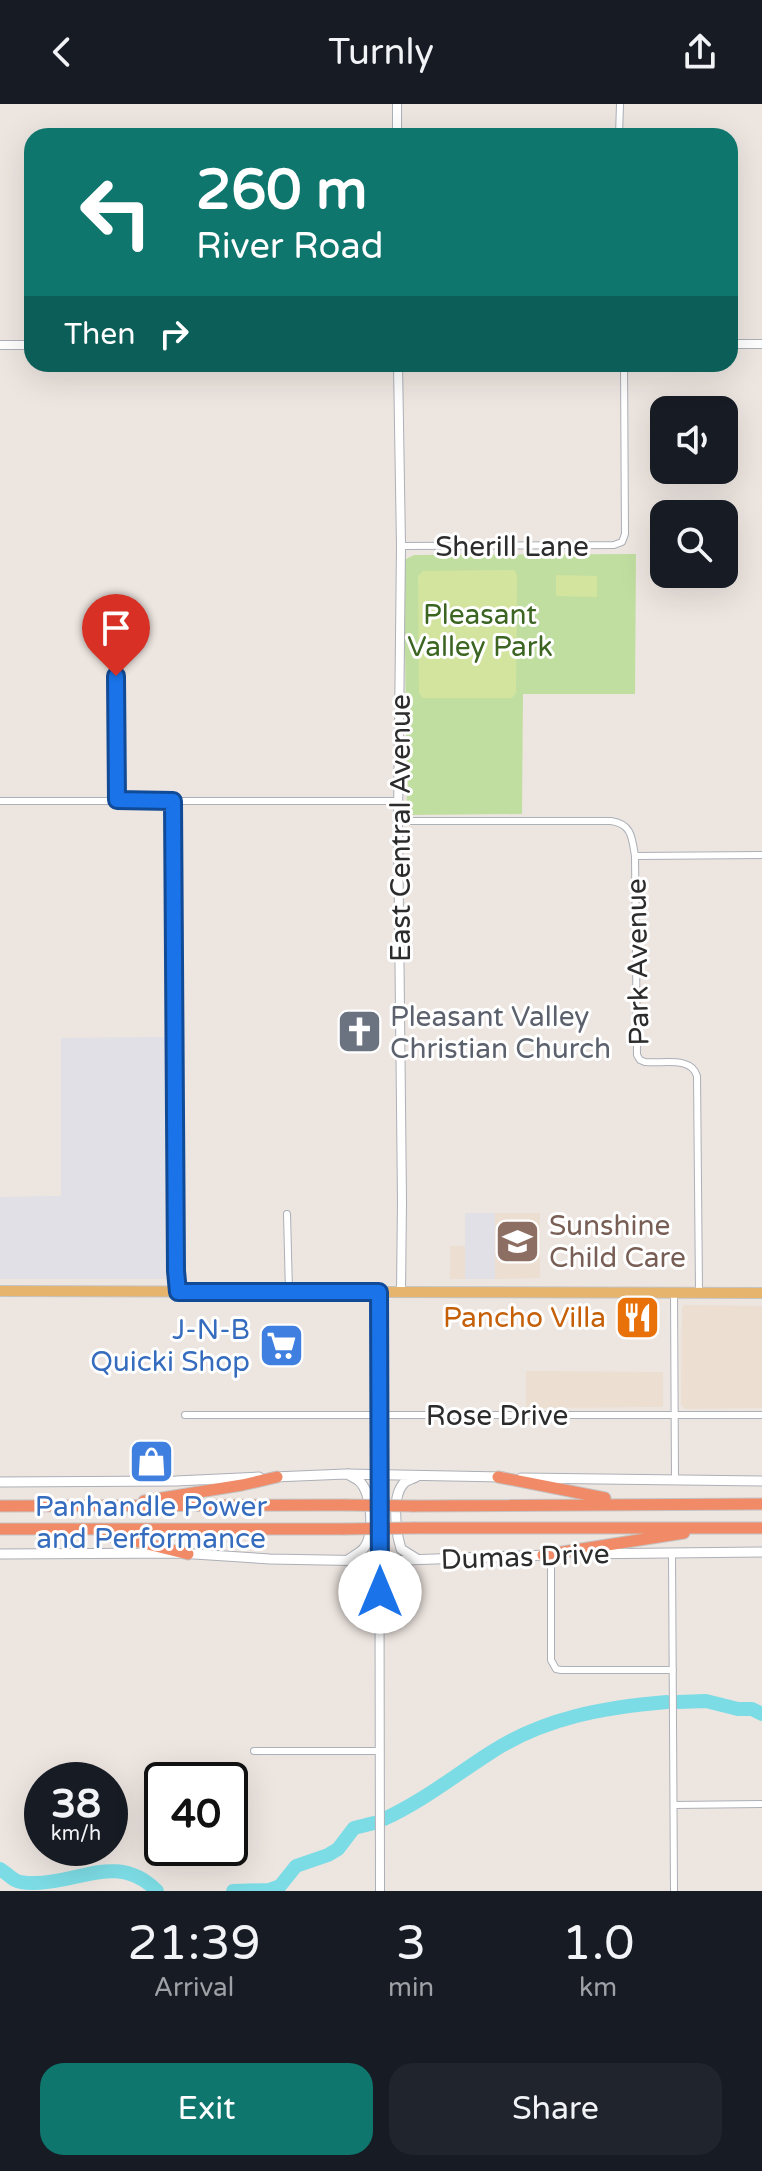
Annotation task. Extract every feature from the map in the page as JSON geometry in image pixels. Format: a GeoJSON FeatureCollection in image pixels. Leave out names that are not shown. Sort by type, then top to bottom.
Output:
{"type":"FeatureCollection","features":[{"type":"Feature","properties":{"kind":"highway"},"geometry":{"type":"LineString","coordinates":[[100,1507],[277,1477]]}},
{"type":"Feature","properties":{"kind":"highway"},"geometry":{"type":"LineString","coordinates":[[498,1477],[592,1497],[681,1504]]}},
{"type":"Feature","properties":{"kind":"highway"},"geometry":{"type":"LineString","coordinates":[[0,1506],[762,1504]]}},
{"type":"Feature","properties":{"kind":"highway"},"geometry":{"type":"LineString","coordinates":[[547,1555],[719,1528]]}},
{"type":"Feature","properties":{"kind":"highway"},"geometry":{"type":"LineString","coordinates":[[0,1529],[762,1528]]}},
{"type":"Feature","properties":{"kind":"highway"},"geometry":{"type":"LineString","coordinates":[[28,1529],[119,1537],[188,1554]]}},
{"type":"Feature","properties":{"kind":"main road"},"geometry":{"type":"LineString","coordinates":[[0,1291],[762,1293]]}},
{"type":"Feature","properties":{"kind":"main road"},"geometry":{"type":"LineString","coordinates":[[346,1474],[361,1482],[367,1494],[370,1516],[370,1536],[363,1549],[348,1560]]}},
{"type":"Feature","properties":{"kind":"main road"},"geometry":{"type":"LineString","coordinates":[[0,1482],[176,1481],[346,1474],[762,1481]]}},
{"type":"Feature","properties":{"kind":"main road"},"geometry":{"type":"LineString","coordinates":[[418,1560],[401,1549],[396,1512],[398,1495],[404,1483],[419,1475]]}},
{"type":"Feature","properties":{"kind":"main road","name":"Dumas Drive"},"geometry":{"type":"LineString","coordinates":[[0,1554],[188,1554],[380,1561],[762,1552]]}},
{"type":"Feature","properties":{"kind":"street"},"geometry":{"type":"LineString","coordinates":[[397,104],[397,128]]}},
{"type":"Feature","properties":{"kind":"street"},"geometry":{"type":"LineString","coordinates":[[619,128],[620,104]]}},
{"type":"Feature","properties":{"kind":"street"},"geometry":{"type":"LineString","coordinates":[[738,344],[762,344]]}},
{"type":"Feature","properties":{"kind":"street"},"geometry":{"type":"LineString","coordinates":[[0,345],[24,345]]}},
{"type":"Feature","properties":{"kind":"street","name":"East Central Avenue"},"geometry":{"type":"LineString","coordinates":[[398,372],[401,1292]]}},
{"type":"Feature","properties":{"kind":"street","name":"Sherill Lane"},"geometry":{"type":"LineString","coordinates":[[401,546],[614,545],[622,542],[625,534],[624,372]]}},
{"type":"Feature","properties":{"kind":"street"},"geometry":{"type":"LineString","coordinates":[[116,676],[117,800]]}},
{"type":"Feature","properties":{"kind":"street"},"geometry":{"type":"LineString","coordinates":[[0,801],[399,801]]}},
{"type":"Feature","properties":{"kind":"street"},"geometry":{"type":"LineString","coordinates":[[173,801],[178,1292]]}},
{"type":"Feature","properties":{"kind":"street","name":"Park Avenue"},"geometry":{"type":"LineString","coordinates":[[398,821],[613,821],[625,825],[635,856],[637,1055],[645,1062],[689,1064],[697,1076],[699,1292]]}},
{"type":"Feature","properties":{"kind":"street"},"geometry":{"type":"LineString","coordinates":[[635,856],[762,855]]}},
{"type":"Feature","properties":{"kind":"street"},"geometry":{"type":"LineString","coordinates":[[287,1214],[289,1292]]}},
{"type":"Feature","properties":{"kind":"street"},"geometry":{"type":"LineString","coordinates":[[379,1292],[380,1891]]}},
{"type":"Feature","properties":{"kind":"street"},"geometry":{"type":"LineString","coordinates":[[674,1292],[675,1481]]}},
{"type":"Feature","properties":{"kind":"street","name":"Rose Drive"},"geometry":{"type":"LineString","coordinates":[[185,1415],[762,1415]]}},
{"type":"Feature","properties":{"kind":"street"},"geometry":{"type":"LineString","coordinates":[[672,1553],[674,1891]]}},
{"type":"Feature","properties":{"kind":"street"},"geometry":{"type":"LineString","coordinates":[[547,1555],[551,1660],[556,1669],[673,1670]]}},
{"type":"Feature","properties":{"kind":"street"},"geometry":{"type":"LineString","coordinates":[[254,1751],[380,1751]]}},
{"type":"Feature","properties":{"kind":"street"},"geometry":{"type":"LineString","coordinates":[[674,1805],[762,1804]]}},
{"type":"Feature","properties":{"kind":"shaded area"},"geometry":{"type":"Polygon","coordinates":[[[167,1037],[166,1279],[0,1279],[0,1197],[61,1196],[61,1038],[167,1037]]]}},
{"type":"Feature","properties":{"kind":"shaded area"},"geometry":{"type":"Polygon","coordinates":[[[465,1213],[495,1213],[495,1279],[465,1279],[465,1213]]]}},
{"type":"Feature","properties":{"kind":"shaded area","name":"Sunshine Child Care"},"geometry":{"type":"Polygon","coordinates":[[[495,1213],[540,1213],[540,1278],[495,1279],[495,1213]]]}},
{"type":"Feature","properties":{"kind":"shaded area"},"geometry":{"type":"Polygon","coordinates":[[[450,1246],[465,1246],[465,1279],[450,1279],[450,1246]]]}},
{"type":"Feature","properties":{"kind":"shaded area"},"geometry":{"type":"Polygon","coordinates":[[[684,1305],[762,1306],[762,1408],[686,1409],[681,1405],[684,1305]]]}},
{"type":"Feature","properties":{"kind":"shaded area"},"geometry":{"type":"Polygon","coordinates":[[[526,1371],[663,1372],[663,1407],[526,1408],[526,1371]]]}},
{"type":"Feature","properties":{"kind":"green space","name":"Pleasant Valley Park"},"geometry":{"type":"Polygon","coordinates":[[[636,554],[635,694],[523,694],[522,814],[407,813],[406,559],[414,555],[636,554]]]}},
{"type":"Feature","properties":{"kind":"green space"},"geometry":{"type":"Polygon","coordinates":[[[514,570],[517,575],[516,693],[512,698],[423,698],[419,693],[418,576],[423,571],[514,570]]]}},
{"type":"Feature","properties":{"kind":"green space"},"geometry":{"type":"Polygon","coordinates":[[[556,575],[597,576],[597,597],[556,596],[556,575]]]}},
{"type":"Feature","properties":{"kind":"waterway"},"geometry":{"type":"LineString","coordinates":[[678,1702],[706,1701],[752,1709],[762,1714]]}},
{"type":"Feature","properties":{"kind":"waterway"},"geometry":{"type":"LineString","coordinates":[[384,1819],[531,1731],[598,1711],[667,1702]]}},
{"type":"Feature","properties":{"kind":"waterway"},"geometry":{"type":"LineString","coordinates":[[233,1891],[269,1890],[280,1886],[296,1866],[328,1855],[338,1849],[354,1828],[374,1823]]}},
{"type":"Feature","properties":{"kind":"waterway"},"geometry":{"type":"LineString","coordinates":[[0,1869],[17,1881],[28,1883],[50,1882],[97,1872],[127,1873],[142,1879],[157,1891]]}},
{"type":"Feature","properties":{"kind":"place","name":"Pleasant Valley Christian Church"},"geometry":{"type":"Point","coordinates":[359,1032]}},
{"type":"Feature","properties":{"kind":"place","name":"Sunshine Child Care"},"geometry":{"type":"Point","coordinates":[518,1241]}},
{"type":"Feature","properties":{"kind":"place","name":"Pancho Villa"},"geometry":{"type":"Point","coordinates":[637,1317]}},
{"type":"Feature","properties":{"kind":"place","name":"J-N-B Quicki Shop"},"geometry":{"type":"Point","coordinates":[281,1345]}},
{"type":"Feature","properties":{"kind":"place","name":"Panhandle Power and Performance"},"geometry":{"type":"Point","coordinates":[151,1461]}},
{"type":"Feature","properties":{"kind":"route"},"geometry":{"type":"LineString","coordinates":[[116,676],[117,800],[173,801],[178,1292],[379,1292],[380,1592]]}}]}
